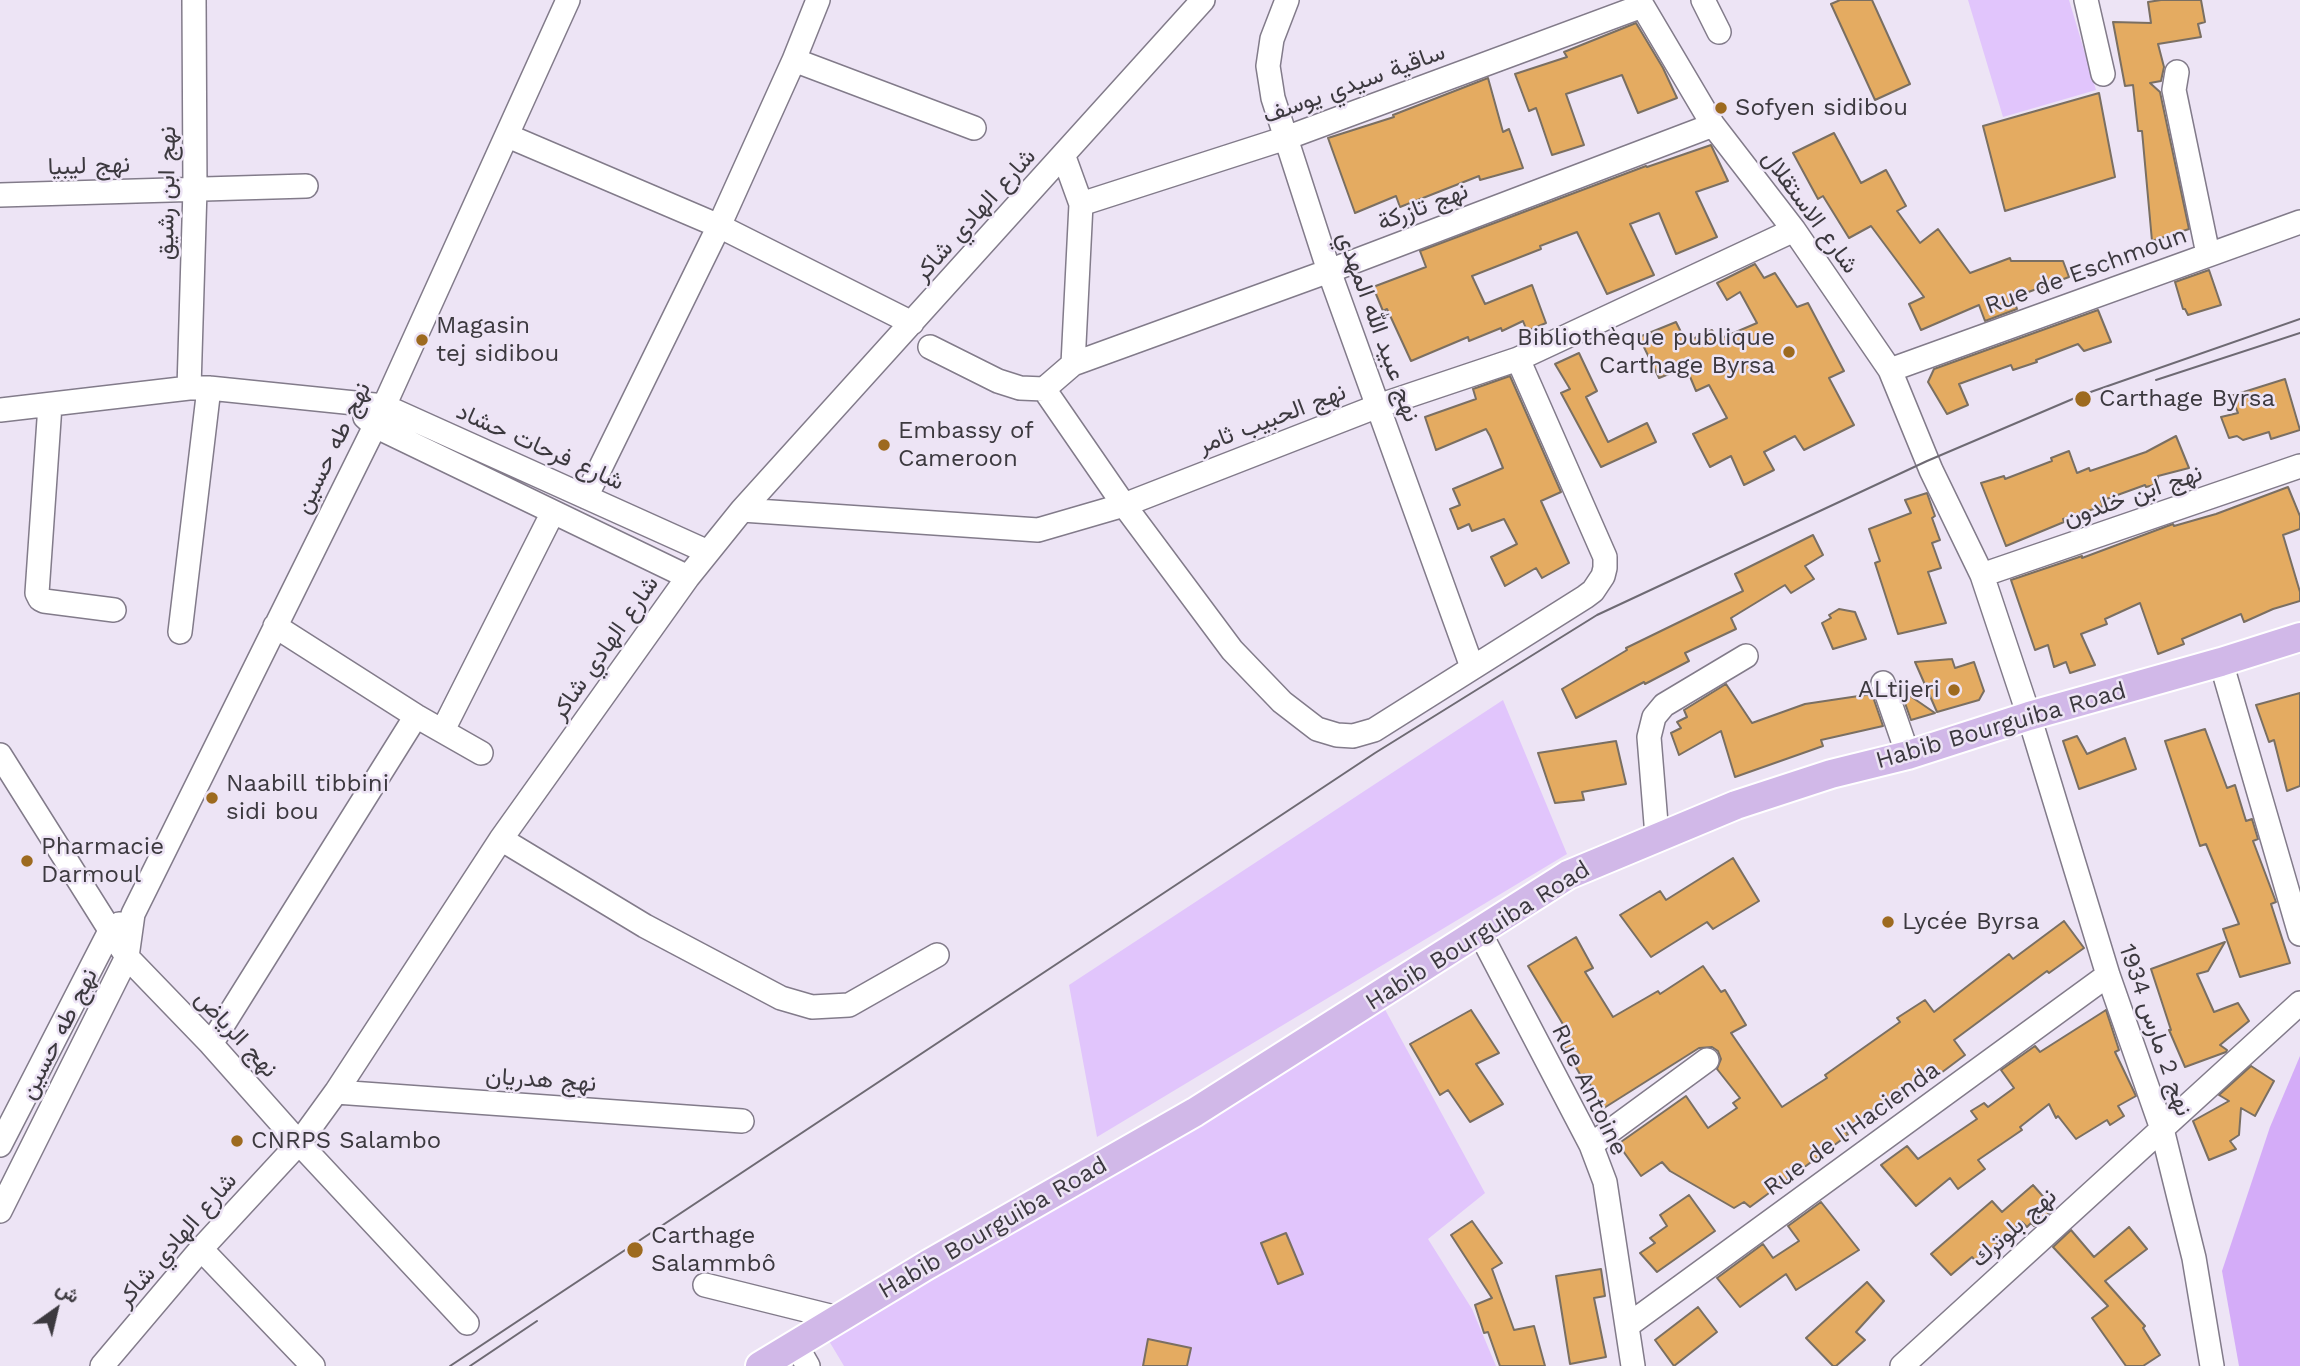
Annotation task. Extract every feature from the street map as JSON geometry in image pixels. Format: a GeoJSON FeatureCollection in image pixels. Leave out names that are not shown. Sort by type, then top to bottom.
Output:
{"type":"FeatureCollection","features":[{"type":"Feature","properties":{"kind":"main road","name":"Habib Bourguiba Road"},"geometry":{"type":"LineString","coordinates":[[760,1366],[802,1356],[838,1318],[1195,1112],[1568,875],[1736,805],[1831,774],[1908,755],[2029,716],[2300,637]]}},
{"type":"Feature","properties":{"kind":"street","name":"نهج ابن رشيق"},"geometry":{"type":"LineString","coordinates":[[180,632],[199,388],[194,0]]}},
{"type":"Feature","properties":{"kind":"street","name":"نهج طه حسين"},"geometry":{"type":"LineString","coordinates":[[0,1211],[127,957],[133,914],[379,416],[568,0]]}},
{"type":"Feature","properties":{"kind":"street"},"geometry":{"type":"LineString","coordinates":[[586,497],[719,226],[818,0]]}},
{"type":"Feature","properties":{"kind":"street","name":"شارع الهادي شاكر"},"geometry":{"type":"LineString","coordinates":[[102,1366],[201,1248],[299,1143],[336,1092],[501,839],[708,552],[742,510],[1064,157],[1203,0]]}},
{"type":"Feature","properties":{"kind":"street","name":"نهج عبيد الله المهدي"},"geometry":{"type":"LineString","coordinates":[[1287,0],[1272,39],[1268,66],[1273,98],[1329,271],[1472,667]]}},
{"type":"Feature","properties":{"kind":"street"},"geometry":{"type":"LineString","coordinates":[[1703,0],[1719,32]]}},
{"type":"Feature","properties":{"kind":"street"},"geometry":{"type":"LineString","coordinates":[[2086,0],[2103,74]]}},
{"type":"Feature","properties":{"kind":"street","name":"ساقية سيدي يوسف"},"geometry":{"type":"LineString","coordinates":[[1081,204],[1286,138],[1641,3]]}},
{"type":"Feature","properties":{"kind":"street","name":"شارع الاستقلال"},"geometry":{"type":"LineString","coordinates":[[1641,3],[1713,125],[1794,230],[1890,370],[1927,461],[1982,575]]}},
{"type":"Feature","properties":{"kind":"street"},"geometry":{"type":"LineString","coordinates":[[794,60],[974,128]]}},
{"type":"Feature","properties":{"kind":"street"},"geometry":{"type":"LineString","coordinates":[[2177,72],[2174,90],[2208,254]]}},
{"type":"Feature","properties":{"kind":"street","name":"نهج تازركة"},"geometry":{"type":"LineString","coordinates":[[1073,364],[1329,271],[1713,125]]}},
{"type":"Feature","properties":{"kind":"street"},"geometry":{"type":"LineString","coordinates":[[508,136],[719,226],[912,323]]}},
{"type":"Feature","properties":{"kind":"street"},"geometry":{"type":"LineString","coordinates":[[930,347],[998,382],[1020,388],[1044,389],[1073,364],[1081,204],[1064,157]]}},
{"type":"Feature","properties":{"kind":"street","name":"نهج ليبيا"},"geometry":{"type":"LineString","coordinates":[[0,195],[306,186]]}},
{"type":"Feature","properties":{"kind":"street","name":"Rue de Eschmoun"},"geometry":{"type":"LineString","coordinates":[[1890,370],[2300,222]]}},
{"type":"Feature","properties":{"kind":"street","name":"نهج الحبيب ثامر"},"geometry":{"type":"LineString","coordinates":[[742,510],[1038,530],[1124,505],[1378,406],[1518,359],[1794,230]]}},
{"type":"Feature","properties":{"kind":"street"},"geometry":{"type":"LineString","coordinates":[[1044,389],[1124,505],[1232,650],[1282,702],[1318,729],[1337,735],[1353,736],[1374,730],[1584,597],[1599,583],[1605,568],[1605,557],[1518,359]]}},
{"type":"Feature","properties":{"kind":"street","name":"شارع فرحات حشاد"},"geometry":{"type":"LineString","coordinates":[[0,410],[199,388],[347,401],[586,497],[708,552]]}},
{"type":"Feature","properties":{"kind":"street"},"geometry":{"type":"LineString","coordinates":[[50,405],[37,593],[44,601],[114,610]]}},
{"type":"Feature","properties":{"kind":"street","name":"شارع فرحات حشاد"},"geometry":{"type":"LineString","coordinates":[[379,416],[553,512],[688,577]]}},
{"type":"Feature","properties":{"kind":"street","name":"نهج ابن خلدون"},"geometry":{"type":"LineString","coordinates":[[1982,575],[2300,466]]}},
{"type":"Feature","properties":{"kind":"street"},"geometry":{"type":"LineString","coordinates":[[443,730],[553,512]]}},
{"type":"Feature","properties":{"kind":"street","name":"نهج 2 مارس 1934"},"geometry":{"type":"LineString","coordinates":[[1982,575],[2029,716],[2108,975],[2162,1129],[2194,1258],[2212,1366]]}},
{"type":"Feature","properties":{"kind":"street"},"geometry":{"type":"LineString","coordinates":[[275,626],[416,716],[481,753]]}},
{"type":"Feature","properties":{"kind":"street"},"geometry":{"type":"LineString","coordinates":[[1657,836],[1649,737],[1654,717],[1664,705],[1746,656]]}},
{"type":"Feature","properties":{"kind":"street"},"geometry":{"type":"LineString","coordinates":[[2221,662],[2300,934]]}},
{"type":"Feature","properties":{"kind":"street"},"geometry":{"type":"LineString","coordinates":[[1883,683],[1908,755]]}},
{"type":"Feature","properties":{"kind":"street"},"geometry":{"type":"LineString","coordinates":[[211,1044],[416,716]]}},
{"type":"Feature","properties":{"kind":"street"},"geometry":{"type":"LineString","coordinates":[[0,783],[1,757]]}},
{"type":"Feature","properties":{"kind":"street","name":"نهج الرياض"},"geometry":{"type":"LineString","coordinates":[[1,757],[127,957],[211,1044],[467,1323]]}},
{"type":"Feature","properties":{"kind":"street"},"geometry":{"type":"LineString","coordinates":[[501,839],[645,926],[781,998],[812,1007],[849,1005],[937,955]]}},
{"type":"Feature","properties":{"kind":"street","name":"نهج طه حسين"},"geometry":{"type":"LineString","coordinates":[[0,1145],[110,930],[133,914]]}},
{"type":"Feature","properties":{"kind":"street","name":"Rue Antoine"},"geometry":{"type":"LineString","coordinates":[[1479,930],[1591,1145],[1605,1182],[1633,1366]]}},
{"type":"Feature","properties":{"kind":"street","name":"Rue de l'Hacienda"},"geometry":{"type":"LineString","coordinates":[[1627,1326],[2108,975]]}},
{"type":"Feature","properties":{"kind":"street","name":"نهج بلوترك"},"geometry":{"type":"LineString","coordinates":[[1902,1366],[2300,1003]]}},
{"type":"Feature","properties":{"kind":"street"},"geometry":{"type":"LineString","coordinates":[[1591,1145],[1707,1060]]}},
{"type":"Feature","properties":{"kind":"street","name":"نهج هدريان"},"geometry":{"type":"LineString","coordinates":[[336,1092],[742,1121]]}},
{"type":"Feature","properties":{"kind":"street"},"geometry":{"type":"LineString","coordinates":[[201,1248],[313,1366]]}},
{"type":"Feature","properties":{"kind":"street"},"geometry":{"type":"LineString","coordinates":[[705,1285],[838,1318]]}},
{"type":"Feature","properties":{"kind":"shaded area"},"geometry":{"type":"Polygon","coordinates":[[[1968,0],[2069,0],[2096,90],[2003,117],[1968,0]]]}},
{"type":"Feature","properties":{"kind":"shaded area"},"geometry":{"type":"Polygon","coordinates":[[[1503,700],[1567,854],[1097,1137],[1069,985],[1503,700]]]}},
{"type":"Feature","properties":{"kind":"shaded area"},"geometry":{"type":"Polygon","coordinates":[[[1382,1004],[1485,1193],[1428,1239],[1472,1309],[1496,1366],[844,1366],[823,1331],[1382,1004]]]}},
{"type":"Feature","properties":{"kind":"shaded area"},"geometry":{"type":"Polygon","coordinates":[[[2300,1056],[2300,1366],[2239,1366],[2222,1271],[2270,1127],[2300,1056]]]}},
{"type":"Feature","properties":{"kind":"building"},"geometry":{"type":"Polygon","coordinates":[[[1840,0],[1872,0],[1910,84],[1875,100],[1831,4],[1840,0]]]}},
{"type":"Feature","properties":{"kind":"building"},"geometry":{"type":"Polygon","coordinates":[[[2201,0],[2205,22],[2198,24],[2201,37],[2158,44],[2164,67],[2161,81],[2150,83],[2160,92],[2189,229],[2152,241],[2142,131],[2138,131],[2133,85],[2125,86],[2113,22],[2151,23],[2148,2],[2201,0]]]}},
{"type":"Feature","properties":{"kind":"building"},"geometry":{"type":"Polygon","coordinates":[[[1636,23],[1663,68],[1677,98],[1638,113],[1622,75],[1566,94],[1584,145],[1552,155],[1536,108],[1529,111],[1515,74],[1567,57],[1564,52],[1636,23]]]}},
{"type":"Feature","properties":{"kind":"building"},"geometry":{"type":"Polygon","coordinates":[[[1488,78],[1503,132],[1509,129],[1523,168],[1480,180],[1479,176],[1400,207],[1396,196],[1355,213],[1328,138],[1394,117],[1393,115],[1488,78]]]}},
{"type":"Feature","properties":{"kind":"building"},"geometry":{"type":"Polygon","coordinates":[[[2099,93],[2115,177],[2005,211],[1983,126],[2099,93]]]}},
{"type":"Feature","properties":{"kind":"building"},"geometry":{"type":"Polygon","coordinates":[[[1834,133],[1861,183],[1886,170],[1906,206],[1897,211],[1920,243],[1938,229],[1970,273],[2010,258],[2011,261],[2063,261],[2069,277],[2023,294],[2014,300],[2017,309],[1985,321],[1979,305],[1921,330],[1909,304],[1924,297],[1871,226],[1849,238],[1823,196],[1818,199],[1793,153],[1834,133]]]}},
{"type":"Feature","properties":{"kind":"building"},"geometry":{"type":"Polygon","coordinates":[[[1711,145],[1728,181],[1696,192],[1717,237],[1676,254],[1659,213],[1630,224],[1654,275],[1607,294],[1577,232],[1540,246],[1541,249],[1472,276],[1485,304],[1532,285],[1546,323],[1527,331],[1523,321],[1469,341],[1468,337],[1411,361],[1387,309],[1383,311],[1373,287],[1426,267],[1420,251],[1646,166],[1711,145]]]}},
{"type":"Feature","properties":{"kind":"building"},"geometry":{"type":"Polygon","coordinates":[[[1755,264],[1764,278],[1775,273],[1797,307],[1808,303],[1844,371],[1829,378],[1854,425],[1804,450],[1795,436],[1764,452],[1774,470],[1744,485],[1731,456],[1710,467],[1693,434],[1727,418],[1709,385],[1696,391],[1686,367],[1659,378],[1639,337],[1676,322],[1686,342],[1712,330],[1717,340],[1757,323],[1740,292],[1727,300],[1717,283],[1755,264]]]}},
{"type":"Feature","properties":{"kind":"building"},"geometry":{"type":"Polygon","coordinates":[[[2209,270],[2221,305],[2188,315],[2183,309],[2175,282],[2209,270]]]}},
{"type":"Feature","properties":{"kind":"building"},"geometry":{"type":"Polygon","coordinates":[[[2098,310],[2111,342],[2084,351],[2078,344],[2036,360],[2037,362],[2013,370],[2011,365],[1959,384],[1968,405],[1947,414],[1928,382],[1934,369],[2098,310]]]}},
{"type":"Feature","properties":{"kind":"building"},"geometry":{"type":"Polygon","coordinates":[[[1579,353],[1597,391],[1586,397],[1608,442],[1647,423],[1656,442],[1601,467],[1561,393],[1570,389],[1555,364],[1579,353]]]}},
{"type":"Feature","properties":{"kind":"building"},"geometry":{"type":"Polygon","coordinates":[[[1510,376],[1561,492],[1541,501],[1569,563],[1542,578],[1536,568],[1505,586],[1491,557],[1517,544],[1504,519],[1472,531],[1469,524],[1458,529],[1450,509],[1460,505],[1453,489],[1503,468],[1490,436],[1486,429],[1436,450],[1425,417],[1476,399],[1473,389],[1510,376]]]}},
{"type":"Feature","properties":{"kind":"building"},"geometry":{"type":"Polygon","coordinates":[[[2285,379],[2300,430],[2271,439],[2269,432],[2243,440],[2237,436],[2229,438],[2221,417],[2238,413],[2231,396],[2285,379]]]}},
{"type":"Feature","properties":{"kind":"building"},"geometry":{"type":"Polygon","coordinates":[[[2176,436],[2189,468],[2158,476],[2158,484],[2145,485],[2101,501],[2103,506],[2063,519],[2064,522],[2006,546],[1981,483],[2004,476],[2005,479],[2052,461],[2051,458],[2069,451],[2077,473],[2089,468],[2090,471],[2146,452],[2176,436]]]}},
{"type":"Feature","properties":{"kind":"building"},"geometry":{"type":"Polygon","coordinates":[[[2288,487],[2300,516],[2300,529],[2283,535],[2300,592],[2300,601],[2244,622],[2241,614],[2182,639],[2184,644],[2158,654],[2140,603],[2105,619],[2107,624],[2081,634],[2095,665],[2070,673],[2066,662],[2054,667],[2048,645],[2035,650],[2011,580],[2082,558],[2173,524],[2174,526],[2216,514],[2288,487]]]}},
{"type":"Feature","properties":{"kind":"building"},"geometry":{"type":"Polygon","coordinates":[[[1927,493],[1940,540],[1932,543],[1941,568],[1928,572],[1946,623],[1898,634],[1875,563],[1880,561],[1869,529],[1911,513],[1905,500],[1927,493]]]}},
{"type":"Feature","properties":{"kind":"building"},"geometry":{"type":"Polygon","coordinates":[[[1813,535],[1823,555],[1805,566],[1814,579],[1791,593],[1785,585],[1731,618],[1736,629],[1685,653],[1689,661],[1576,718],[1562,689],[1627,650],[1626,648],[1743,591],[1735,574],[1813,535]]]}},
{"type":"Feature","properties":{"kind":"building"},"geometry":{"type":"Polygon","coordinates":[[[1839,609],[1855,612],[1866,639],[1833,649],[1822,623],[1839,609]]]}},
{"type":"Feature","properties":{"kind":"building","name":"ALtijeri"},"geometry":{"type":"Polygon","coordinates":[[[1952,659],[1955,668],[1974,662],[1984,691],[1979,700],[1937,712],[1915,662],[1952,659]]]}},
{"type":"Feature","properties":{"kind":"building"},"geometry":{"type":"Polygon","coordinates":[[[1726,684],[1752,723],[1805,704],[1872,694],[1883,726],[1821,740],[1823,746],[1735,777],[1721,731],[1679,755],[1671,733],[1681,728],[1677,722],[1687,717],[1684,710],[1726,684]]]}},
{"type":"Feature","properties":{"kind":"building"},"geometry":{"type":"Polygon","coordinates":[[[1900,689],[1935,713],[1911,720],[1900,689]]]}},
{"type":"Feature","properties":{"kind":"building"},"geometry":{"type":"Polygon","coordinates":[[[2300,693],[2300,786],[2287,791],[2274,740],[2269,742],[2256,705],[2300,693]]]}},
{"type":"Feature","properties":{"kind":"building"},"geometry":{"type":"Polygon","coordinates":[[[2205,729],[2227,788],[2235,785],[2246,821],[2252,819],[2258,839],[2253,841],[2276,902],[2271,904],[2290,963],[2240,977],[2223,929],[2239,924],[2206,844],[2200,846],[2165,741],[2205,729]]]}},
{"type":"Feature","properties":{"kind":"building"},"geometry":{"type":"Polygon","coordinates":[[[2077,736],[2087,754],[2125,738],[2136,769],[2079,789],[2063,741],[2077,736]]]}},
{"type":"Feature","properties":{"kind":"building"},"geometry":{"type":"Polygon","coordinates":[[[1616,741],[1626,784],[1582,792],[1584,800],[1555,803],[1538,753],[1616,741]]]}},
{"type":"Feature","properties":{"kind":"building"},"geometry":{"type":"Polygon","coordinates":[[[1733,858],[1759,901],[1713,929],[1707,922],[1651,957],[1620,915],[1660,891],[1666,900],[1733,858]]]}},
{"type":"Feature","properties":{"kind":"building"},"geometry":{"type":"Polygon","coordinates":[[[2064,921],[2084,948],[2049,973],[2047,971],[1954,1040],[1965,1055],[1937,1076],[1931,1068],[1845,1130],[1848,1135],[1750,1207],[1744,1202],[1734,1208],[1670,1171],[1662,1162],[1641,1176],[1618,1144],[1686,1096],[1708,1128],[1737,1108],[1733,1103],[1740,1098],[1717,1069],[1721,1059],[1718,1051],[1712,1047],[1699,1048],[1604,1108],[1562,1043],[1570,1036],[1528,966],[1576,937],[1593,968],[1585,972],[1613,1017],[1658,991],[1660,994],[1703,966],[1721,992],[1725,990],[1746,1025],[1731,1033],[1782,1107],[1827,1078],[1825,1075],[1900,1022],[1897,1018],[1925,1000],[1934,1012],[2009,954],[2013,959],[2064,921]]]}},
{"type":"Feature","properties":{"kind":"building"},"geometry":{"type":"Polygon","coordinates":[[[2225,942],[2208,971],[2197,974],[2214,1012],[2238,1003],[2249,1021],[2220,1045],[2226,1052],[2185,1067],[2169,1030],[2151,969],[2225,942]]]}},
{"type":"Feature","properties":{"kind":"building"},"geometry":{"type":"Polygon","coordinates":[[[1471,1010],[1499,1053],[1476,1064],[1503,1104],[1470,1122],[1448,1090],[1440,1095],[1410,1044],[1471,1010]]]}},
{"type":"Feature","properties":{"kind":"building"},"geometry":{"type":"Polygon","coordinates":[[[2106,1010],[2119,1050],[2115,1052],[2136,1096],[2118,1106],[2124,1116],[2110,1125],[2107,1120],[2076,1139],[2058,1116],[2056,1118],[2049,1104],[2020,1127],[2022,1130],[1978,1160],[1985,1169],[1958,1189],[1950,1178],[1916,1206],[1881,1165],[1907,1146],[1918,1159],[1977,1119],[1971,1111],[1984,1103],[1988,1107],[2014,1088],[2001,1070],[2035,1046],[2040,1052],[2106,1010]]]}},
{"type":"Feature","properties":{"kind":"building"},"geometry":{"type":"Polygon","coordinates":[[[2251,1066],[2274,1081],[2255,1116],[2241,1108],[2239,1135],[2230,1141],[2236,1149],[2209,1160],[2193,1121],[2229,1101],[2219,1095],[2251,1066]]]}},
{"type":"Feature","properties":{"kind":"building"},"geometry":{"type":"Polygon","coordinates":[[[2033,1185],[2054,1209],[2034,1226],[2031,1223],[2027,1227],[2022,1222],[1991,1249],[1995,1253],[1980,1266],[1972,1257],[1951,1275],[1931,1254],[1992,1201],[2002,1212],[2033,1185]]]}},
{"type":"Feature","properties":{"kind":"building"},"geometry":{"type":"Polygon","coordinates":[[[1689,1195],[1715,1231],[1657,1272],[1640,1253],[1655,1243],[1650,1238],[1667,1226],[1660,1215],[1689,1195]]]}},
{"type":"Feature","properties":{"kind":"building"},"geometry":{"type":"Polygon","coordinates":[[[1821,1202],[1859,1250],[1796,1290],[1786,1274],[1740,1307],[1717,1278],[1763,1244],[1773,1258],[1799,1241],[1788,1226],[1821,1202]]]}},
{"type":"Feature","properties":{"kind":"building"},"geometry":{"type":"Polygon","coordinates":[[[1472,1221],[1502,1263],[1492,1269],[1514,1330],[1534,1326],[1545,1366],[1500,1366],[1488,1332],[1484,1333],[1475,1305],[1492,1298],[1451,1235],[1472,1221]]]}},
{"type":"Feature","properties":{"kind":"building"},"geometry":{"type":"Polygon","coordinates":[[[2129,1227],[2147,1249],[2105,1281],[2145,1326],[2143,1328],[2160,1355],[2143,1366],[2126,1366],[2092,1318],[2108,1306],[2053,1247],[2071,1230],[2094,1257],[2129,1227]]]}},
{"type":"Feature","properties":{"kind":"building"},"geometry":{"type":"Polygon","coordinates":[[[1286,1233],[1303,1274],[1278,1284],[1261,1243],[1286,1233]]]}},
{"type":"Feature","properties":{"kind":"building"},"geometry":{"type":"Polygon","coordinates":[[[1601,1269],[1605,1296],[1594,1298],[1606,1357],[1570,1364],[1556,1276],[1601,1269]]]}},
{"type":"Feature","properties":{"kind":"building"},"geometry":{"type":"Polygon","coordinates":[[[1867,1282],[1884,1301],[1856,1332],[1865,1340],[1833,1366],[1806,1338],[1867,1282]]]}},
{"type":"Feature","properties":{"kind":"building"},"geometry":{"type":"Polygon","coordinates":[[[1698,1307],[1717,1332],[1674,1366],[1655,1340],[1698,1307]]]}},
{"type":"Feature","properties":{"kind":"building"},"geometry":{"type":"Polygon","coordinates":[[[1148,1339],[1191,1348],[1187,1366],[1143,1366],[1148,1339]]]}},
{"type":"Feature","properties":{"kind":"tram line"},"geometry":{"type":"LineString","coordinates":[[450,1366],[1375,753],[1597,615],[1927,461],[2082,395],[2300,319]]}},
{"type":"Feature","properties":{"kind":"tram line"},"geometry":{"type":"LineString","coordinates":[[2156,380],[2300,333]]}},
{"type":"Feature","properties":{"kind":"tram line"},"geometry":{"type":"LineString","coordinates":[[470,1366],[537,1321]]}},
{"type":"Feature","properties":{"kind":"place","name":"Sofyen sidibou"},"geometry":{"type":"Point","coordinates":[1721,108]}},
{"type":"Feature","properties":{"kind":"place","name":"Magasin tej sidibou"},"geometry":{"type":"Point","coordinates":[422,340]}},
{"type":"Feature","properties":{"kind":"place","name":"Bibliothèque publique Carthage Byrsa"},"geometry":{"type":"Point","coordinates":[1789,352]}},
{"type":"Feature","properties":{"kind":"place","name":"Carthage Byrsa"},"geometry":{"type":"Point","coordinates":[2083,399]}},
{"type":"Feature","properties":{"kind":"place","name":"Embassy of Cameroon"},"geometry":{"type":"Point","coordinates":[884,445]}},
{"type":"Feature","properties":{"kind":"place","name":"ALtijeri"},"geometry":{"type":"Point","coordinates":[1954,690]}},
{"type":"Feature","properties":{"kind":"place","name":"Naabill tibbini sidi bou"},"geometry":{"type":"Point","coordinates":[212,798]}},
{"type":"Feature","properties":{"kind":"place","name":"Pharmacie Darmoul"},"geometry":{"type":"Point","coordinates":[27,861]}},
{"type":"Feature","properties":{"kind":"place","name":"Lycée Byrsa"},"geometry":{"type":"Point","coordinates":[1888,922]}},
{"type":"Feature","properties":{"kind":"place","name":"CNRPS Salambo"},"geometry":{"type":"Point","coordinates":[237,1141]}},
{"type":"Feature","properties":{"kind":"place","name":"Carthage Salammbô"},"geometry":{"type":"Point","coordinates":[635,1250]}}]}
